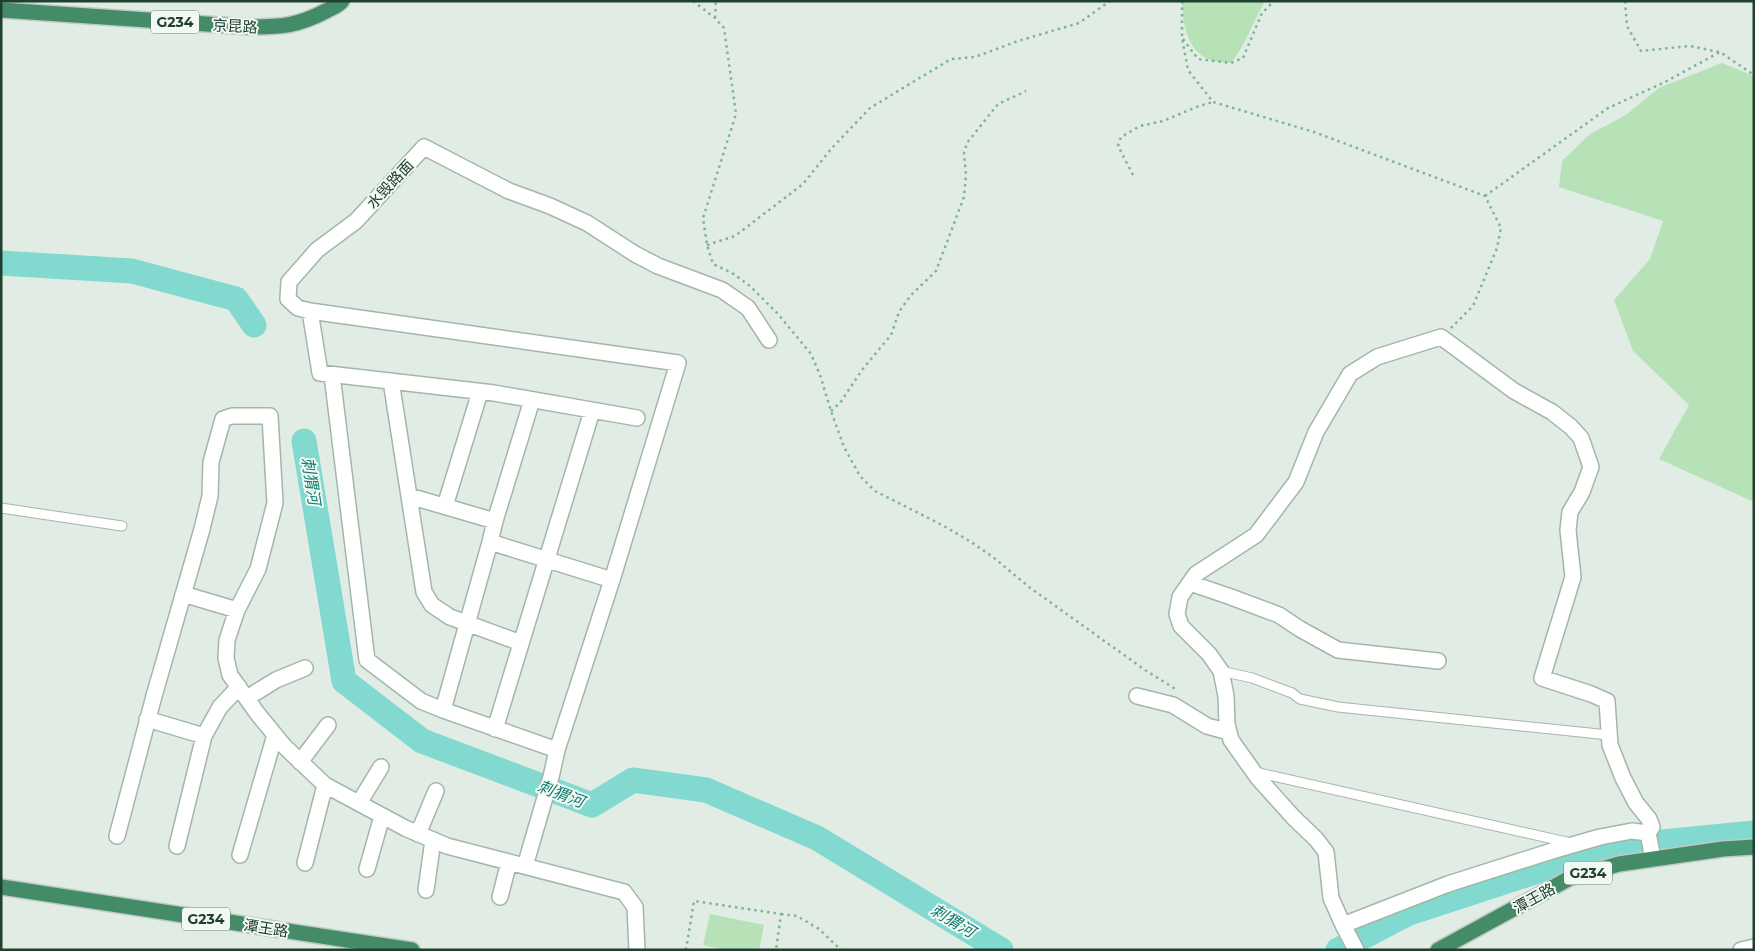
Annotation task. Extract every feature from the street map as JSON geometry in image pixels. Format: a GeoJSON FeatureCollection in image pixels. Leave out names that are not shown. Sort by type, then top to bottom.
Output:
{"type":"FeatureCollection","features":[{"type":"Feature","properties":{"kind":"highway","name":"京昆路"},"geometry":{"type":"LineString","coordinates":[[1,10],[272,27],[294,25],[342,1]]}},
{"type":"Feature","properties":{"kind":"highway","name":"潭王路"},"geometry":{"type":"LineString","coordinates":[[1438,950],[1570,878],[1619,864],[1653,858],[1754,847]]}},
{"type":"Feature","properties":{"kind":"highway","name":"潭王路"},"geometry":{"type":"LineString","coordinates":[[1,887],[412,950]]}},
{"type":"Feature","properties":{"kind":"street","name":"水毁路面"},"geometry":{"type":"LineString","coordinates":[[310,311],[298,308],[288,299],[289,282],[317,250],[356,221],[424,147],[509,191],[550,206],[587,223],[635,254],[658,266],[722,290],[748,308],[769,340]]}},
{"type":"Feature","properties":{"kind":"street"},"geometry":{"type":"LineString","coordinates":[[525,866],[557,750],[612,580],[678,362],[310,311],[320,373],[480,392],[637,418]]}},
{"type":"Feature","properties":{"kind":"street"},"geometry":{"type":"LineString","coordinates":[[1356,950],[1331,898],[1326,852],[1253,772],[1231,740],[1221,671],[1209,654],[1181,626],[1177,614],[1180,597],[1196,574],[1256,535],[1296,482],[1316,432],[1350,374],[1377,357],[1441,337],[1514,391],[1552,412],[1572,427],[1581,438],[1591,466],[1582,492],[1570,512],[1568,530],[1573,578],[1542,678],[1606,700],[1610,745],[1623,778],[1636,803],[1649,819],[1652,827],[1648,834],[1653,858]]}},
{"type":"Feature","properties":{"kind":"street"},"geometry":{"type":"LineString","coordinates":[[332,375],[368,660],[422,701],[557,750]]}},
{"type":"Feature","properties":{"kind":"street"},"geometry":{"type":"LineString","coordinates":[[391,381],[424,592],[432,605],[450,617],[521,643]]}},
{"type":"Feature","properties":{"kind":"street"},"geometry":{"type":"LineString","coordinates":[[445,506],[480,392]]}},
{"type":"Feature","properties":{"kind":"street"},"geometry":{"type":"LineString","coordinates":[[443,710],[495,521],[532,400]]}},
{"type":"Feature","properties":{"kind":"street"},"geometry":{"type":"LineString","coordinates":[[495,729],[592,411]]}},
{"type":"Feature","properties":{"kind":"street"},"geometry":{"type":"LineString","coordinates":[[117,836],[147,719],[210,496],[211,462],[223,420],[232,416],[270,416],[275,503],[258,569],[236,610],[227,640],[226,658],[230,675],[275,735],[325,785],[382,816],[447,846],[624,892],[635,906],[637,950]]}},
{"type":"Feature","properties":{"kind":"street"},"geometry":{"type":"LineString","coordinates":[[409,496],[495,521]]}},
{"type":"Feature","properties":{"kind":"street"},"geometry":{"type":"LineString","coordinates":[[490,542],[612,580]]}},
{"type":"Feature","properties":{"kind":"street"},"geometry":{"type":"LineString","coordinates":[[1190,583],[1231,596],[1279,616],[1338,650],[1438,661]]}},
{"type":"Feature","properties":{"kind":"street"},"geometry":{"type":"LineString","coordinates":[[183,594],[236,610]]}},
{"type":"Feature","properties":{"kind":"street"},"geometry":{"type":"LineString","coordinates":[[177,846],[204,736],[220,707],[243,693],[305,668]]}},
{"type":"Feature","properties":{"kind":"street"},"geometry":{"type":"LineString","coordinates":[[1137,696],[1173,705],[1207,726],[1229,732]]}},
{"type":"Feature","properties":{"kind":"street"},"geometry":{"type":"LineString","coordinates":[[147,719],[204,736]]}},
{"type":"Feature","properties":{"kind":"street"},"geometry":{"type":"LineString","coordinates":[[300,762],[328,725]]}},
{"type":"Feature","properties":{"kind":"street"},"geometry":{"type":"LineString","coordinates":[[240,856],[275,735]]}},
{"type":"Feature","properties":{"kind":"street"},"geometry":{"type":"LineString","coordinates":[[359,803],[381,767]]}},
{"type":"Feature","properties":{"kind":"street"},"geometry":{"type":"LineString","coordinates":[[305,863],[325,785]]}},
{"type":"Feature","properties":{"kind":"street"},"geometry":{"type":"LineString","coordinates":[[418,834],[436,791]]}},
{"type":"Feature","properties":{"kind":"street"},"geometry":{"type":"LineString","coordinates":[[367,869],[382,816]]}},
{"type":"Feature","properties":{"kind":"street"},"geometry":{"type":"LineString","coordinates":[[1343,926],[1448,884],[1576,844],[1632,831],[1648,834]]}},
{"type":"Feature","properties":{"kind":"street"},"geometry":{"type":"LineString","coordinates":[[426,890],[433,840]]}},
{"type":"Feature","properties":{"kind":"street"},"geometry":{"type":"LineString","coordinates":[[500,897],[509,862]]}},
{"type":"Feature","properties":{"kind":"street"},"geometry":{"type":"LineString","coordinates":[[1741,950],[1754,947]]}},
{"type":"Feature","properties":{"kind":"lane"},"geometry":{"type":"LineString","coordinates":[[1,508],[122,526]]}},
{"type":"Feature","properties":{"kind":"lane"},"geometry":{"type":"LineString","coordinates":[[1221,671],[1252,678],[1292,692],[1300,699],[1338,707],[1609,735]]}},
{"type":"Feature","properties":{"kind":"lane"},"geometry":{"type":"LineString","coordinates":[[1253,772],[1576,844]]}},
{"type":"Feature","properties":{"kind":"path"},"geometry":{"type":"LineString","coordinates":[[693,1],[715,18],[724,28],[736,114],[703,218],[707,245],[713,264],[750,286],[778,314],[811,354],[844,446],[860,476],[875,491],[971,542],[1044,598],[1145,670],[1182,693]]}},
{"type":"Feature","properties":{"kind":"path"},"geometry":{"type":"LineString","coordinates":[[715,18],[716,1]]}},
{"type":"Feature","properties":{"kind":"path"},"geometry":{"type":"LineString","coordinates":[[707,245],[735,236],[796,190],[870,108],[918,78],[951,59],[975,57],[1018,41],[1079,23],[1110,1]]}},
{"type":"Feature","properties":{"kind":"path"},"geometry":{"type":"LineString","coordinates":[[1182,1],[1182,38],[1188,70],[1213,102]]}},
{"type":"Feature","properties":{"kind":"path"},"geometry":{"type":"LineString","coordinates":[[1182,38],[1198,59],[1231,63],[1243,58],[1262,13],[1274,1]]}},
{"type":"Feature","properties":{"kind":"path"},"geometry":{"type":"LineString","coordinates":[[1624,1],[1627,26],[1642,51],[1690,46],[1720,52],[1754,75]]}},
{"type":"Feature","properties":{"kind":"path"},"geometry":{"type":"LineString","coordinates":[[1485,196],[1608,108],[1665,82],[1720,52]]}},
{"type":"Feature","properties":{"kind":"path"},"geometry":{"type":"LineString","coordinates":[[831,411],[840,403],[862,370],[891,335],[899,312],[911,295],[936,271],[964,197],[966,175],[964,153],[967,143],[998,104],[1026,91]]}},
{"type":"Feature","properties":{"kind":"path"},"geometry":{"type":"LineString","coordinates":[[1133,175],[1118,146],[1121,137],[1140,126],[1163,121],[1213,102],[1314,132],[1485,196],[1501,228],[1497,248],[1473,306],[1441,337]]}},
{"type":"Feature","properties":{"kind":"path"},"geometry":{"type":"LineString","coordinates":[[686,950],[694,900],[797,916],[819,929],[841,950]]}},
{"type":"Feature","properties":{"kind":"path"},"geometry":{"type":"LineString","coordinates":[[776,950],[781,914]]}},
{"type":"Feature","properties":{"kind":"green space"},"geometry":{"type":"Polygon","coordinates":[[[1182,1],[1265,1],[1245,41],[1231,63],[1210,60],[1195,49],[1187,34],[1183,18],[1182,1]]]}},
{"type":"Feature","properties":{"kind":"green space"},"geometry":{"type":"Polygon","coordinates":[[[1722,63],[1754,76],[1754,502],[1659,459],[1689,405],[1633,351],[1614,300],[1650,259],[1663,221],[1559,187],[1562,161],[1590,134],[1626,115],[1659,88],[1722,63]]]}},
{"type":"Feature","properties":{"kind":"green space"},"geometry":{"type":"Polygon","coordinates":[[[710,914],[764,925],[759,950],[725,950],[703,945],[710,914]]]}},
{"type":"Feature","properties":{"kind":"waterway","name":"刺猬河"},"geometry":{"type":"LineString","coordinates":[[1,263],[132,271],[236,299],[254,325]]}},
{"type":"Feature","properties":{"kind":"waterway","name":"刺猬河"},"geometry":{"type":"LineString","coordinates":[[304,441],[344,681],[422,741],[592,805],[633,780],[706,790],[817,838],[1001,950]]}},
{"type":"Feature","properties":{"kind":"waterway"},"geometry":{"type":"LineString","coordinates":[[1338,950],[1409,913],[1612,847],[1754,833]]}}]}
